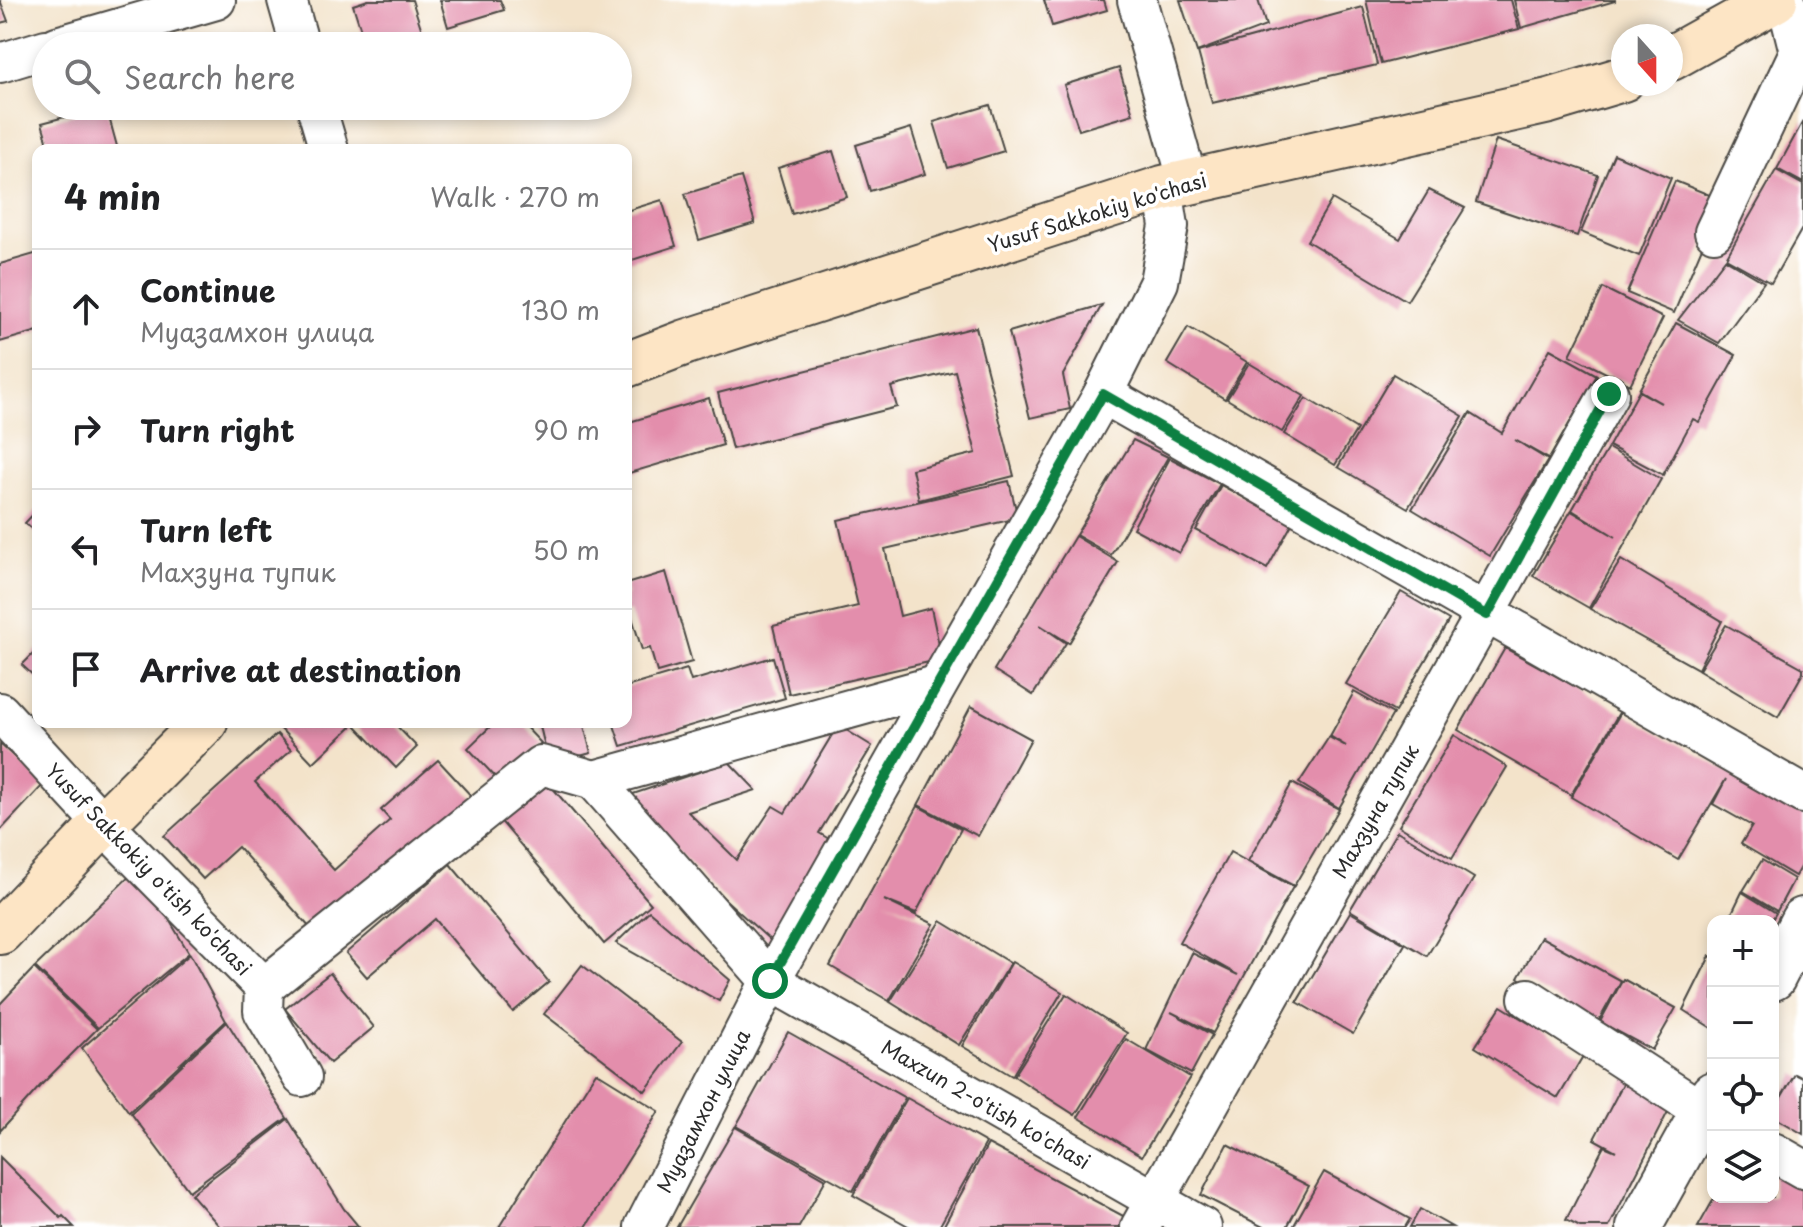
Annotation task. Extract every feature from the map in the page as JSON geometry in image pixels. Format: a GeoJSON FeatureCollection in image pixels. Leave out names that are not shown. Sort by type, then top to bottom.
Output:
{"type":"FeatureCollection","features":[{"type":"Feature","properties":{"kind":"main road"},"geometry":{"type":"LineString","coordinates":[[1683,51],[1775,0]]}},
{"type":"Feature","properties":{"kind":"main road","name":"Yusuf Sakkokiy ko'chasi"},"geometry":{"type":"LineString","coordinates":[[632,363],[686,342],[1176,185],[1549,101],[1611,83]]}},
{"type":"Feature","properties":{"kind":"main road"},"geometry":{"type":"LineString","coordinates":[[0,932],[199,728]]}},
{"type":"Feature","properties":{"kind":"street"},"geometry":{"type":"LineString","coordinates":[[105,32],[216,0]]}},
{"type":"Feature","properties":{"kind":"street"},"geometry":{"type":"LineString","coordinates":[[287,0],[296,32]]}},
{"type":"Feature","properties":{"kind":"street","name":"Муазамхон улица"},"geometry":{"type":"LineString","coordinates":[[644,1227],[770,981],[1103,394],[1159,282],[1176,185],[1137,0]]}},
{"type":"Feature","properties":{"kind":"street"},"geometry":{"type":"LineString","coordinates":[[1714,232],[1799,52],[1786,0]]}},
{"type":"Feature","properties":{"kind":"street"},"geometry":{"type":"LineString","coordinates":[[0,63],[32,53]]}},
{"type":"Feature","properties":{"kind":"street"},"geometry":{"type":"LineString","coordinates":[[320,120],[327,144]]}},
{"type":"Feature","properties":{"kind":"street"},"geometry":{"type":"LineString","coordinates":[[1103,394],[1803,794]]}},
{"type":"Feature","properties":{"kind":"street","name":"Махзуна тупик"},"geometry":{"type":"LineString","coordinates":[[1147,1214],[1609,394]]}},
{"type":"Feature","properties":{"kind":"street"},"geometry":{"type":"LineString","coordinates":[[264,987],[541,765],[594,780],[936,685]]}},
{"type":"Feature","properties":{"kind":"street","name":"Yusuf Sakkokiy o'tish ko'chasi"},"geometry":{"type":"LineString","coordinates":[[0,712],[103,824],[264,987],[263,1011],[302,1077]]}},
{"type":"Feature","properties":{"kind":"street","name":"Maxzun 2-o'tish ko'chasi"},"geometry":{"type":"LineString","coordinates":[[594,780],[770,981],[1147,1214],[1202,1227]]}},
{"type":"Feature","properties":{"kind":"street"},"geometry":{"type":"LineString","coordinates":[[1779,966],[1803,920]]}},
{"type":"Feature","properties":{"kind":"street"},"geometry":{"type":"LineString","coordinates":[[1528,998],[1707,1106]]}},
{"type":"Feature","properties":{"kind":"street"},"geometry":{"type":"LineString","coordinates":[[1639,1227],[1707,1113]]}},
{"type":"Feature","properties":{"kind":"street"},"geometry":{"type":"LineString","coordinates":[[1779,1155],[1803,1169]]}},
{"type":"Feature","properties":{"kind":"building"},"geometry":{"type":"Polygon","coordinates":[[[0,0],[8,21],[0,23],[0,0]]]}},
{"type":"Feature","properties":{"kind":"building"},"geometry":{"type":"Polygon","coordinates":[[[368,0],[412,0],[422,32],[362,32],[353,5],[368,0]]]}},
{"type":"Feature","properties":{"kind":"building"},"geometry":{"type":"Polygon","coordinates":[[[440,0],[500,0],[504,10],[448,27],[440,0]]]}},
{"type":"Feature","properties":{"kind":"building"},"geometry":{"type":"Polygon","coordinates":[[[1044,0],[1104,0],[1107,10],[1052,26],[1044,0]]]}},
{"type":"Feature","properties":{"kind":"building"},"geometry":{"type":"Polygon","coordinates":[[[1180,0],[1258,0],[1266,26],[1197,52],[1180,0]]]}},
{"type":"Feature","properties":{"kind":"building"},"geometry":{"type":"Polygon","coordinates":[[[1366,0],[1511,0],[1519,29],[1381,64],[1366,0]]]}},
{"type":"Feature","properties":{"kind":"building"},"geometry":{"type":"Polygon","coordinates":[[[1514,0],[1615,0],[1615,1],[1521,28],[1514,0]]]}},
{"type":"Feature","properties":{"kind":"building"},"geometry":{"type":"Polygon","coordinates":[[[1363,7],[1377,65],[1212,103],[1198,52],[1363,7]]]}},
{"type":"Feature","properties":{"kind":"building"},"geometry":{"type":"Polygon","coordinates":[[[1119,68],[1133,114],[1079,130],[1064,85],[1119,68]]]}},
{"type":"Feature","properties":{"kind":"building"},"geometry":{"type":"Polygon","coordinates":[[[990,105],[1004,151],[948,168],[934,122],[990,105]]]}},
{"type":"Feature","properties":{"kind":"building"},"geometry":{"type":"Polygon","coordinates":[[[53,120],[110,120],[116,144],[48,144],[42,123],[53,120]]]}},
{"type":"Feature","properties":{"kind":"building"},"geometry":{"type":"Polygon","coordinates":[[[1803,121],[1803,183],[1777,169],[1803,121]]]}},
{"type":"Feature","properties":{"kind":"building"},"geometry":{"type":"Polygon","coordinates":[[[911,128],[925,174],[870,191],[856,145],[911,128]]]}},
{"type":"Feature","properties":{"kind":"building"},"geometry":{"type":"Polygon","coordinates":[[[1496,140],[1598,175],[1577,236],[1476,202],[1496,140]]]}},
{"type":"Feature","properties":{"kind":"building"},"geometry":{"type":"Polygon","coordinates":[[[833,151],[847,197],[792,214],[778,168],[833,151]]]}},
{"type":"Feature","properties":{"kind":"building"},"geometry":{"type":"Polygon","coordinates":[[[1614,154],[1671,178],[1639,256],[1581,232],[1614,154]]]}},
{"type":"Feature","properties":{"kind":"building"},"geometry":{"type":"Polygon","coordinates":[[[1776,170],[1803,185],[1803,227],[1771,283],[1726,258],[1776,170]]]}},
{"type":"Feature","properties":{"kind":"building"},"geometry":{"type":"Polygon","coordinates":[[[741,177],[755,223],[699,240],[685,194],[741,177]]]}},
{"type":"Feature","properties":{"kind":"building"},"geometry":{"type":"Polygon","coordinates":[[[1675,181],[1722,200],[1674,313],[1627,293],[1675,181]]]}},
{"type":"Feature","properties":{"kind":"building"},"geometry":{"type":"Polygon","coordinates":[[[1429,190],[1465,208],[1407,301],[1307,241],[1332,199],[1400,239],[1429,190]]]}},
{"type":"Feature","properties":{"kind":"building"},"geometry":{"type":"Polygon","coordinates":[[[662,200],[676,246],[632,260],[632,209],[662,200]]]}},
{"type":"Feature","properties":{"kind":"building"},"geometry":{"type":"Polygon","coordinates":[[[32,255],[32,333],[0,342],[0,264],[32,255]]]}},
{"type":"Feature","properties":{"kind":"building"},"geometry":{"type":"Polygon","coordinates":[[[1725,259],[1764,282],[1719,343],[1678,320],[1725,259]]]}},
{"type":"Feature","properties":{"kind":"building"},"geometry":{"type":"Polygon","coordinates":[[[1603,288],[1663,318],[1630,385],[1570,355],[1603,288]]]}},
{"type":"Feature","properties":{"kind":"building"},"geometry":{"type":"Polygon","coordinates":[[[1102,305],[1063,375],[1070,409],[1030,418],[1009,332],[1102,305]]]}},
{"type":"Feature","properties":{"kind":"building"},"geometry":{"type":"Polygon","coordinates":[[[1676,323],[1736,355],[1699,422],[1693,419],[1663,475],[1609,446],[1639,391],[1661,403],[1639,390],[1676,323]]]}},
{"type":"Feature","properties":{"kind":"building"},"geometry":{"type":"Polygon","coordinates":[[[976,327],[1014,476],[919,500],[912,469],[976,453],[955,371],[891,387],[897,407],[732,449],[718,393],[976,327]]]}},
{"type":"Feature","properties":{"kind":"building"},"geometry":{"type":"Polygon","coordinates":[[[1188,327],[1247,362],[1225,399],[1167,363],[1188,327]]]}},
{"type":"Feature","properties":{"kind":"building"},"geometry":{"type":"Polygon","coordinates":[[[1550,349],[1597,375],[1549,459],[1515,440],[1548,460],[1490,556],[1412,509],[1470,413],[1502,433],[1550,349]]]}},
{"type":"Feature","properties":{"kind":"building"},"geometry":{"type":"Polygon","coordinates":[[[1249,363],[1304,396],[1282,432],[1227,399],[1249,363]]]}},
{"type":"Feature","properties":{"kind":"building"},"geometry":{"type":"Polygon","coordinates":[[[1393,374],[1463,416],[1408,508],[1338,467],[1393,374]]]}},
{"type":"Feature","properties":{"kind":"building"},"geometry":{"type":"Polygon","coordinates":[[[709,398],[723,445],[632,472],[632,421],[709,398]]]}},
{"type":"Feature","properties":{"kind":"building"},"geometry":{"type":"Polygon","coordinates":[[[1306,398],[1357,429],[1335,465],[1284,434],[1306,398]]]}},
{"type":"Feature","properties":{"kind":"building"},"geometry":{"type":"Polygon","coordinates":[[[1133,440],[1168,457],[1111,555],[1076,535],[1133,440]]]}},
{"type":"Feature","properties":{"kind":"building"},"geometry":{"type":"Polygon","coordinates":[[[1608,448],[1661,479],[1589,608],[1533,576],[1571,511],[1616,537],[1572,510],[1608,448]]]}},
{"type":"Feature","properties":{"kind":"building"},"geometry":{"type":"Polygon","coordinates":[[[1170,458],[1220,484],[1179,553],[1133,528],[1170,458]]]}},
{"type":"Feature","properties":{"kind":"building"},"geometry":{"type":"Polygon","coordinates":[[[1009,481],[1018,518],[885,549],[900,616],[931,608],[942,659],[789,694],[773,626],[858,606],[838,520],[1009,481]]]}},
{"type":"Feature","properties":{"kind":"building"},"geometry":{"type":"Polygon","coordinates":[[[1221,485],[1292,524],[1267,569],[1196,530],[1221,485]]]}},
{"type":"Feature","properties":{"kind":"building"},"geometry":{"type":"Polygon","coordinates":[[[32,515],[32,529],[25,523],[32,515]]]}},
{"type":"Feature","properties":{"kind":"building"},"geometry":{"type":"Polygon","coordinates":[[[1075,536],[1118,562],[1069,643],[1040,625],[1066,643],[1033,695],[994,670],[1075,536]]]}},
{"type":"Feature","properties":{"kind":"building"},"geometry":{"type":"Polygon","coordinates":[[[1621,560],[1722,621],[1698,669],[1590,609],[1621,560]]]}},
{"type":"Feature","properties":{"kind":"building"},"geometry":{"type":"Polygon","coordinates":[[[666,572],[692,662],[657,672],[650,648],[642,650],[632,618],[632,582],[666,572]]]}},
{"type":"Feature","properties":{"kind":"building"},"geometry":{"type":"Polygon","coordinates":[[[1401,592],[1449,620],[1395,712],[1346,684],[1401,592]]]}},
{"type":"Feature","properties":{"kind":"building"},"geometry":{"type":"Polygon","coordinates":[[[1726,625],[1803,668],[1778,717],[1699,670],[1726,625]]]}},
{"type":"Feature","properties":{"kind":"building"},"geometry":{"type":"Polygon","coordinates":[[[1505,648],[1620,711],[1571,795],[1458,730],[1505,648]]]}},
{"type":"Feature","properties":{"kind":"building"},"geometry":{"type":"Polygon","coordinates":[[[32,655],[32,674],[22,665],[32,655]]]}},
{"type":"Feature","properties":{"kind":"building"},"geometry":{"type":"Polygon","coordinates":[[[773,657],[785,698],[621,746],[615,728],[632,728],[632,685],[687,669],[691,681],[773,657]]]}},
{"type":"Feature","properties":{"kind":"building"},"geometry":{"type":"Polygon","coordinates":[[[1354,692],[1393,714],[1339,808],[1299,783],[1329,737],[1346,746],[1330,736],[1354,692]]]}},
{"type":"Feature","properties":{"kind":"building"},"geometry":{"type":"Polygon","coordinates":[[[971,706],[1031,739],[978,836],[918,805],[971,706]]]}},
{"type":"Feature","properties":{"kind":"building"},"geometry":{"type":"Polygon","coordinates":[[[1621,712],[1803,814],[1803,862],[1795,876],[1741,844],[1752,826],[1713,804],[1726,779],[1678,860],[1571,797],[1621,712]]]}},
{"type":"Feature","properties":{"kind":"building"},"geometry":{"type":"Polygon","coordinates":[[[838,725],[872,746],[819,833],[829,839],[772,942],[716,891],[627,796],[729,762],[756,790],[688,812],[737,860],[773,806],[785,813],[838,725]]]}},
{"type":"Feature","properties":{"kind":"building"},"geometry":{"type":"Polygon","coordinates":[[[280,728],[350,728],[313,763],[280,728]]]}},
{"type":"Feature","properties":{"kind":"building"},"geometry":{"type":"Polygon","coordinates":[[[358,728],[399,728],[417,747],[396,768],[358,728]]]}},
{"type":"Feature","properties":{"kind":"building"},"geometry":{"type":"Polygon","coordinates":[[[489,728],[527,728],[541,743],[500,782],[468,748],[489,728]]]}},
{"type":"Feature","properties":{"kind":"building"},"geometry":{"type":"Polygon","coordinates":[[[540,728],[585,728],[591,753],[549,764],[540,728]]]}},
{"type":"Feature","properties":{"kind":"building"},"geometry":{"type":"Polygon","coordinates":[[[277,734],[291,750],[255,782],[334,870],[390,820],[381,810],[438,760],[474,799],[319,938],[238,847],[203,879],[164,836],[277,734]]]}},
{"type":"Feature","properties":{"kind":"building"},"geometry":{"type":"Polygon","coordinates":[[[1454,735],[1507,767],[1452,858],[1399,826],[1454,735]]]}},
{"type":"Feature","properties":{"kind":"building"},"geometry":{"type":"Polygon","coordinates":[[[0,744],[44,784],[0,831],[0,744]]]}},
{"type":"Feature","properties":{"kind":"building"},"geometry":{"type":"Polygon","coordinates":[[[540,773],[651,904],[604,944],[494,813],[540,773]]]}},
{"type":"Feature","properties":{"kind":"building"},"geometry":{"type":"Polygon","coordinates":[[[1292,783],[1339,809],[1294,886],[1248,861],[1292,783]]]}},
{"type":"Feature","properties":{"kind":"building"},"geometry":{"type":"Polygon","coordinates":[[[918,806],[961,829],[916,913],[884,900],[934,924],[889,1001],[830,966],[918,806]]]}},
{"type":"Feature","properties":{"kind":"building"},"geometry":{"type":"Polygon","coordinates":[[[1397,831],[1474,878],[1427,956],[1350,910],[1397,831]]]}},
{"type":"Feature","properties":{"kind":"building"},"geometry":{"type":"Polygon","coordinates":[[[1230,852],[1293,887],[1213,1033],[1171,1012],[1212,1035],[1191,1074],[1146,1050],[1192,953],[1238,975],[1179,942],[1230,852]]]}},
{"type":"Feature","properties":{"kind":"building"},"geometry":{"type":"Polygon","coordinates":[[[1762,860],[1794,879],[1777,911],[1743,891],[1762,860]]]}},
{"type":"Feature","properties":{"kind":"building"},"geometry":{"type":"Polygon","coordinates":[[[450,864],[549,982],[513,1012],[435,919],[367,977],[346,953],[450,864]]]}},
{"type":"Feature","properties":{"kind":"building"},"geometry":{"type":"Polygon","coordinates":[[[138,868],[189,953],[98,1028],[35,967],[138,868]]]}},
{"type":"Feature","properties":{"kind":"building"},"geometry":{"type":"Polygon","coordinates":[[[1742,892],[1776,913],[1775,915],[1731,915],[1742,892]]]}},
{"type":"Feature","properties":{"kind":"building"},"geometry":{"type":"Polygon","coordinates":[[[649,911],[730,980],[719,1001],[616,943],[649,911]]]}},
{"type":"Feature","properties":{"kind":"building"},"geometry":{"type":"Polygon","coordinates":[[[1350,912],[1405,944],[1353,1034],[1297,1002],[1350,912]]]}},
{"type":"Feature","properties":{"kind":"building"},"geometry":{"type":"Polygon","coordinates":[[[941,921],[1010,963],[959,1045],[890,1002],[941,921]]]}},
{"type":"Feature","properties":{"kind":"building"},"geometry":{"type":"Polygon","coordinates":[[[1541,937],[1621,981],[1598,1022],[1518,978],[1541,937]]]}},
{"type":"Feature","properties":{"kind":"building"},"geometry":{"type":"Polygon","coordinates":[[[190,954],[226,1021],[129,1112],[82,1048],[190,954]]]}},
{"type":"Feature","properties":{"kind":"building"},"geometry":{"type":"Polygon","coordinates":[[[1012,962],[1062,992],[1012,1076],[962,1046],[1012,962]]]}},
{"type":"Feature","properties":{"kind":"building"},"geometry":{"type":"Polygon","coordinates":[[[1707,962],[1707,1025],[1683,1010],[1707,962]]]}},
{"type":"Feature","properties":{"kind":"building"},"geometry":{"type":"Polygon","coordinates":[[[582,965],[682,1042],[645,1091],[544,1014],[582,965]]]}},
{"type":"Feature","properties":{"kind":"building"},"geometry":{"type":"Polygon","coordinates":[[[34,968],[97,1029],[0,1131],[0,1004],[34,968]]]}},
{"type":"Feature","properties":{"kind":"building"},"geometry":{"type":"Polygon","coordinates":[[[330,973],[374,1027],[330,1063],[285,1009],[330,973]]]}},
{"type":"Feature","properties":{"kind":"building"},"geometry":{"type":"Polygon","coordinates":[[[1623,979],[1676,1008],[1652,1050],[1600,1022],[1623,979]]]}},
{"type":"Feature","properties":{"kind":"building"},"geometry":{"type":"Polygon","coordinates":[[[1066,994],[1127,1033],[1075,1115],[1014,1076],[1066,994]]]}},
{"type":"Feature","properties":{"kind":"building"},"geometry":{"type":"Polygon","coordinates":[[[1501,1006],[1583,1056],[1558,1098],[1475,1047],[1501,1006]]]}},
{"type":"Feature","properties":{"kind":"building"},"geometry":{"type":"Polygon","coordinates":[[[227,1022],[287,1118],[189,1191],[131,1113],[227,1022]]]}},
{"type":"Feature","properties":{"kind":"building"},"geometry":{"type":"Polygon","coordinates":[[[788,1032],[905,1098],[853,1191],[736,1126],[788,1032]]]}},
{"type":"Feature","properties":{"kind":"building"},"geometry":{"type":"Polygon","coordinates":[[[1126,1039],[1190,1077],[1142,1156],[1078,1117],[1126,1039]]]}},
{"type":"Feature","properties":{"kind":"building"},"geometry":{"type":"Polygon","coordinates":[[[596,1072],[659,1111],[586,1227],[499,1227],[596,1072]]]}},
{"type":"Feature","properties":{"kind":"building"},"geometry":{"type":"Polygon","coordinates":[[[1628,1074],[1675,1098],[1609,1227],[1580,1227],[1566,1220],[1604,1146],[1616,1151],[1594,1139],[1628,1074]]]}},
{"type":"Feature","properties":{"kind":"building"},"geometry":{"type":"Polygon","coordinates":[[[1795,1074],[1803,1078],[1803,1134],[1779,1120],[1779,1101],[1795,1074]]]}},
{"type":"Feature","properties":{"kind":"building"},"geometry":{"type":"Polygon","coordinates":[[[907,1098],[986,1143],[939,1227],[910,1227],[853,1195],[907,1098]]]}},
{"type":"Feature","properties":{"kind":"building"},"geometry":{"type":"Polygon","coordinates":[[[288,1119],[344,1209],[359,1227],[220,1227],[191,1194],[288,1119]]]}},
{"type":"Feature","properties":{"kind":"building"},"geometry":{"type":"Polygon","coordinates":[[[735,1127],[826,1179],[799,1227],[677,1227],[735,1127]]]}},
{"type":"Feature","properties":{"kind":"building"},"geometry":{"type":"Polygon","coordinates":[[[988,1144],[1127,1218],[1122,1227],[943,1227],[988,1144]]]}},
{"type":"Feature","properties":{"kind":"building"},"geometry":{"type":"Polygon","coordinates":[[[1227,1144],[1309,1186],[1287,1227],[1263,1227],[1201,1195],[1227,1144]]]}},
{"type":"Feature","properties":{"kind":"building"},"geometry":{"type":"Polygon","coordinates":[[[0,1157],[61,1218],[63,1216],[74,1227],[0,1227],[0,1157]]]}},
{"type":"Feature","properties":{"kind":"building"},"geometry":{"type":"Polygon","coordinates":[[[1324,1172],[1410,1219],[1405,1227],[1293,1227],[1324,1172]]]}},
{"type":"Feature","properties":{"kind":"building"},"geometry":{"type":"Polygon","coordinates":[[[1779,1176],[1803,1190],[1803,1227],[1698,1227],[1712,1203],[1779,1203],[1779,1176]]]}},
{"type":"Feature","properties":{"kind":"building"},"geometry":{"type":"Polygon","coordinates":[[[1420,1209],[1452,1227],[1410,1227],[1420,1209]]]}},
{"type":"Feature","properties":{"kind":"route"},"geometry":{"type":"LineString","coordinates":[[770,981],[1103,394],[1487,615],[1609,394]]}}]}
